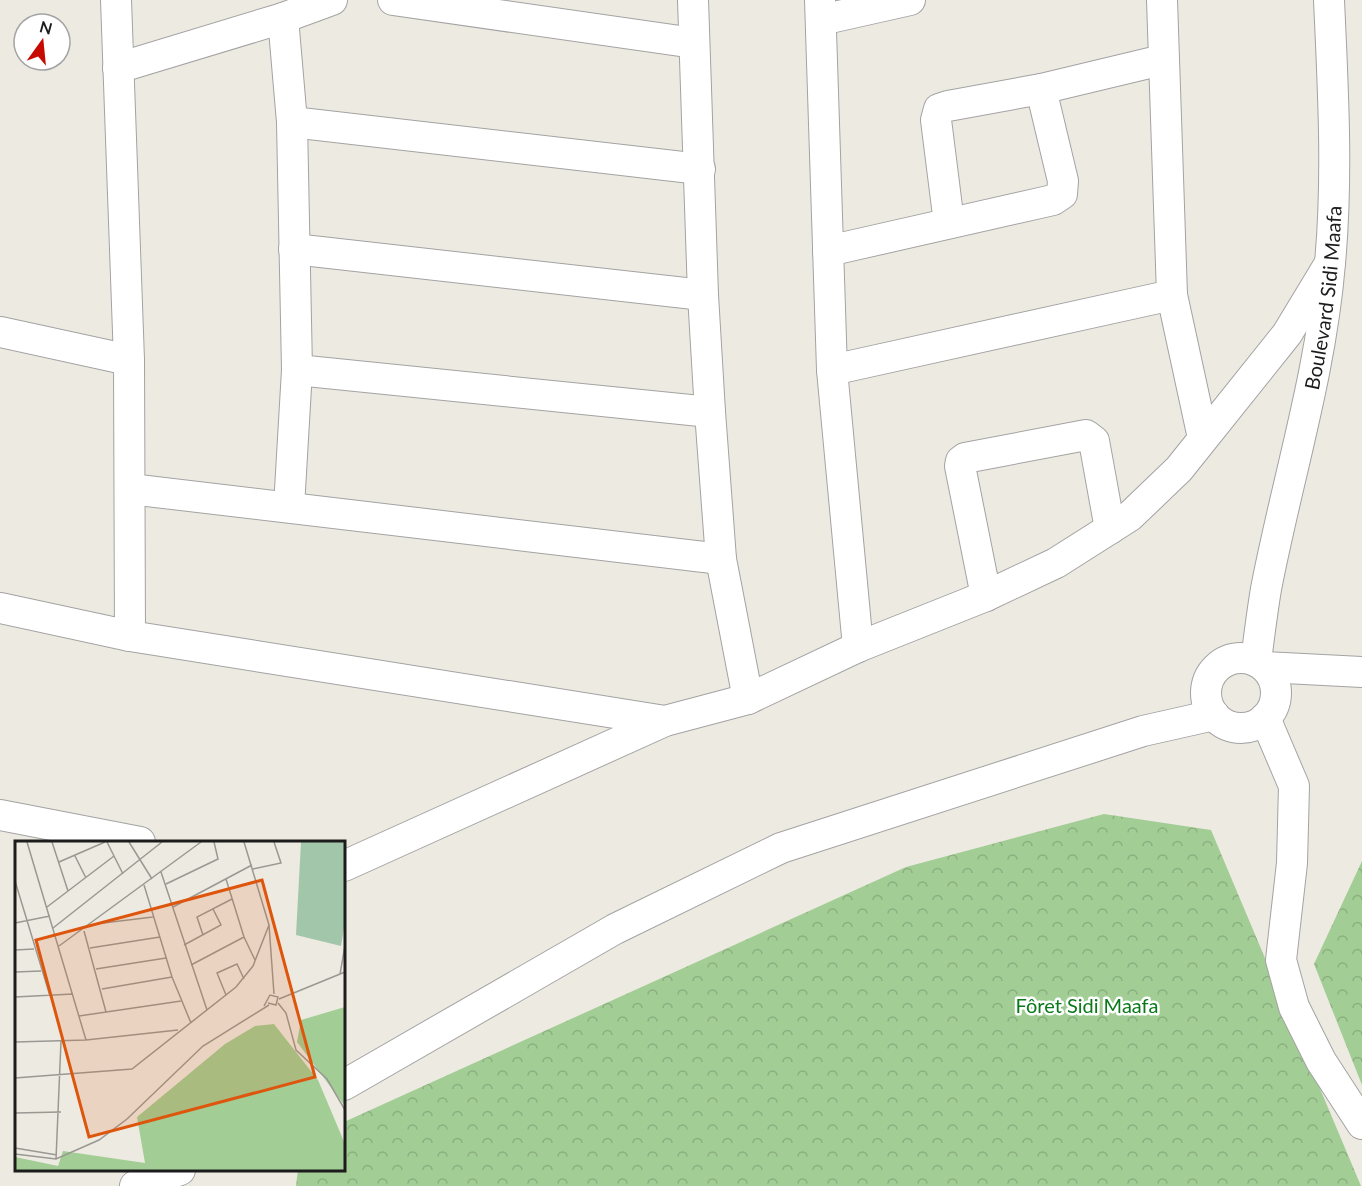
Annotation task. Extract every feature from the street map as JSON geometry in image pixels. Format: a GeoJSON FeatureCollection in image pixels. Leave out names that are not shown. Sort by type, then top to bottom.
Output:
{"type":"FeatureCollection","features":[{"type":"Feature","properties":{"kind":"street"},"geometry":{"type":"LineString","coordinates":[[116,0],[129,360],[130,636]]}},
{"type":"Feature","properties":{"kind":"street"},"geometry":{"type":"LineString","coordinates":[[118,68],[283,18],[332,0]]}},
{"type":"Feature","properties":{"kind":"street"},"geometry":{"type":"LineString","coordinates":[[393,0],[694,43]]}},
{"type":"Feature","properties":{"kind":"street"},"geometry":{"type":"LineString","coordinates":[[693,0],[703,295],[710,412],[722,560],[747,699]]}},
{"type":"Feature","properties":{"kind":"street"},"geometry":{"type":"LineString","coordinates":[[858,647],[832,370],[821,10],[910,0]]}},
{"type":"Feature","properties":{"kind":"street"},"geometry":{"type":"LineString","coordinates":[[1162,0],[1162,60],[1172,295],[1203,438]]}},
{"type":"Feature","properties":{"kind":"street","name":"Boulevard Sidi Maafa"},"geometry":{"type":"LineString","coordinates":[[1252,662],[1310,391],[1323,323],[1330,263],[1334,158],[1329,0]]}},
{"type":"Feature","properties":{"kind":"street"},"geometry":{"type":"LineString","coordinates":[[283,18],[292,122],[297,370],[289,507]]}},
{"type":"Feature","properties":{"kind":"street"},"geometry":{"type":"LineString","coordinates":[[949,223],[936,120],[939,110],[948,106],[1041,89],[1162,60]]}},
{"type":"Feature","properties":{"kind":"street"},"geometry":{"type":"LineString","coordinates":[[828,251],[1053,200],[1062,194],[1063,181],[1041,89]]}},
{"type":"Feature","properties":{"kind":"street"},"geometry":{"type":"LineString","coordinates":[[292,122],[700,169]]}},
{"type":"Feature","properties":{"kind":"street"},"geometry":{"type":"LineString","coordinates":[[294,249],[703,295]]}},
{"type":"Feature","properties":{"kind":"street"},"geometry":{"type":"LineString","coordinates":[[345,866],[665,721],[747,699],[858,647],[986,597],[1056,563],[1130,516],[1179,469],[1287,334],[1330,263]]}},
{"type":"Feature","properties":{"kind":"street"},"geometry":{"type":"LineString","coordinates":[[832,370],[1172,295]]}},
{"type":"Feature","properties":{"kind":"street"},"geometry":{"type":"LineString","coordinates":[[0,333],[129,360]]}},
{"type":"Feature","properties":{"kind":"street"},"geometry":{"type":"LineString","coordinates":[[297,370],[710,412]]}},
{"type":"Feature","properties":{"kind":"street"},"geometry":{"type":"LineString","coordinates":[[986,597],[960,466],[961,460],[1086,435],[1091,437],[1094,441],[1110,529]]}},
{"type":"Feature","properties":{"kind":"street"},"geometry":{"type":"LineString","coordinates":[[130,489],[722,560]]}},
{"type":"Feature","properties":{"kind":"street"},"geometry":{"type":"LineString","coordinates":[[0,608],[130,636],[665,721]]}},
{"type":"Feature","properties":{"kind":"street"},"geometry":{"type":"LineString","coordinates":[[1362,672],[1252,662],[1224,662],[1210,677],[1206,687],[1210,707],[1230,726],[1240,728],[1258,724],[1271,706],[1362,681]]}},
{"type":"Feature","properties":{"kind":"street"},"geometry":{"type":"LineString","coordinates":[[1252,662],[1272,674],[1271,706],[1294,786],[1292,863],[1281,960],[1294,1007],[1321,1061],[1362,1124]]}},
{"type":"Feature","properties":{"kind":"street"},"geometry":{"type":"LineString","coordinates":[[345,1083],[615,929],[781,848],[1143,731],[1210,707]]}},
{"type":"Feature","properties":{"kind":"street"},"geometry":{"type":"LineString","coordinates":[[0,815],[130,841]]}},
{"type":"Feature","properties":{"kind":"street"},"geometry":{"type":"LineString","coordinates":[[135,1186],[177,1171]]}},
{"type":"Feature","properties":{"kind":"green space","name":"Fôret Sidi Maafa"},"geometry":{"type":"Polygon","coordinates":[[[1104,814],[1211,830],[1361,1186],[296,1186],[298,1171],[345,1171],[345,1122],[906,867],[1104,814]]]}},
{"type":"Feature","properties":{"kind":"green space"},"geometry":{"type":"Polygon","coordinates":[[[1362,861],[1362,1085],[1314,964],[1362,861]]]}}]}
